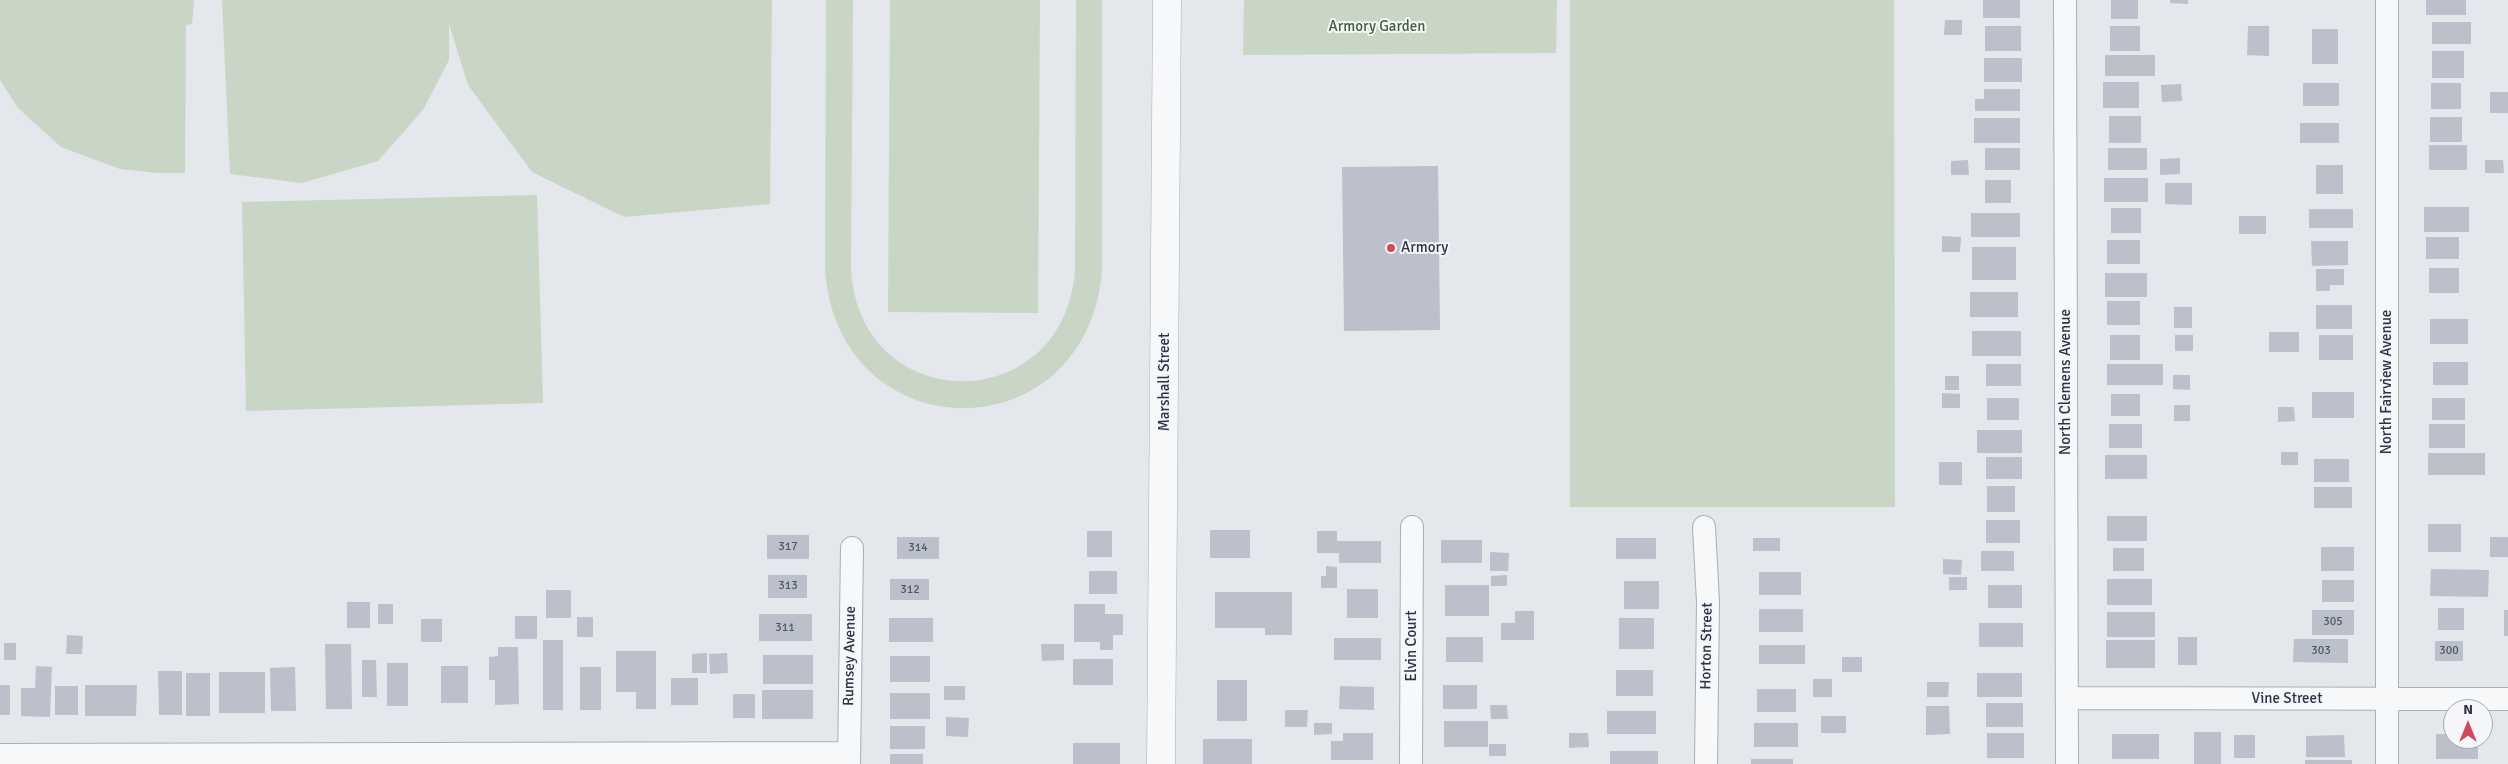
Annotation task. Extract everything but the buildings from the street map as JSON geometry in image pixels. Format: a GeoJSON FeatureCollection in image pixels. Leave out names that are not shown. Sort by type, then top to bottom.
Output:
{"type":"FeatureCollection","features":[{"type":"Feature","properties":{"kind":"street","name":"Marshall Street"},"geometry":{"type":"LineString","coordinates":[[1161,764],[1167,0]]}},
{"type":"Feature","properties":{"kind":"street","name":"North Clemens Avenue"},"geometry":{"type":"LineString","coordinates":[[2065,0],[2067,764]]}},
{"type":"Feature","properties":{"kind":"street","name":"North Fairview Avenue"},"geometry":{"type":"LineString","coordinates":[[2387,0],[2388,764]]}},
{"type":"Feature","properties":{"kind":"street","name":"Elvin Court"},"geometry":{"type":"LineString","coordinates":[[1411,764],[1412,527]]}},
{"type":"Feature","properties":{"kind":"street","name":"Horton Street"},"geometry":{"type":"LineString","coordinates":[[1704,528],[1708,602],[1706,764]]}},
{"type":"Feature","properties":{"kind":"street","name":"Rumsey Avenue"},"geometry":{"type":"LineString","coordinates":[[849,759],[852,548]]}},
{"type":"Feature","properties":{"kind":"street","name":"Vine Street"},"geometry":{"type":"LineString","coordinates":[[2067,698],[2508,699]]}},
{"type":"Feature","properties":{"kind":"street"},"geometry":{"type":"LineString","coordinates":[[0,755],[398,759],[849,759]]}},
{"type":"Feature","properties":{"kind":"green space"},"geometry":{"type":"Polygon","coordinates":[[[0,0],[194,0],[192,24],[186,25],[185,173],[157,173],[120,169],[61,147],[18,108],[0,80],[0,0]]]}},
{"type":"Feature","properties":{"kind":"green space"},"geometry":{"type":"Polygon","coordinates":[[[222,0],[772,0],[770,204],[624,217],[532,172],[468,85],[449,24],[449,60],[423,110],[378,161],[302,183],[230,174],[222,0]]]}},
{"type":"Feature","properties":{"kind":"green space"},"geometry":{"type":"Polygon","coordinates":[[[826,0],[853,0],[851,270],[863,318],[888,353],[923,374],[962,381],[1001,374],[1036,354],[1062,319],[1075,271],[1076,0],[1102,0],[1102,272],[1086,332],[1053,375],[1010,400],[962,408],[913,399],[871,373],[840,329],[825,269],[826,0]]]}},
{"type":"Feature","properties":{"kind":"green space"},"geometry":{"type":"Polygon","coordinates":[[[890,0],[1040,0],[1038,313],[888,312],[890,0]]]}},
{"type":"Feature","properties":{"kind":"green space","name":"Armory Garden"},"geometry":{"type":"Polygon","coordinates":[[[1244,0],[1557,0],[1556,53],[1243,55],[1244,0]]]}},
{"type":"Feature","properties":{"kind":"green space"},"geometry":{"type":"Polygon","coordinates":[[[1570,0],[1894,0],[1895,507],[1570,507],[1570,0]]]}},
{"type":"Feature","properties":{"kind":"green space"},"geometry":{"type":"Polygon","coordinates":[[[537,195],[543,403],[246,411],[242,202],[537,195]]]}},
{"type":"Feature","properties":{"kind":"place","name":"Armory"},"geometry":{"type":"Point","coordinates":[1391,248]}}]}
